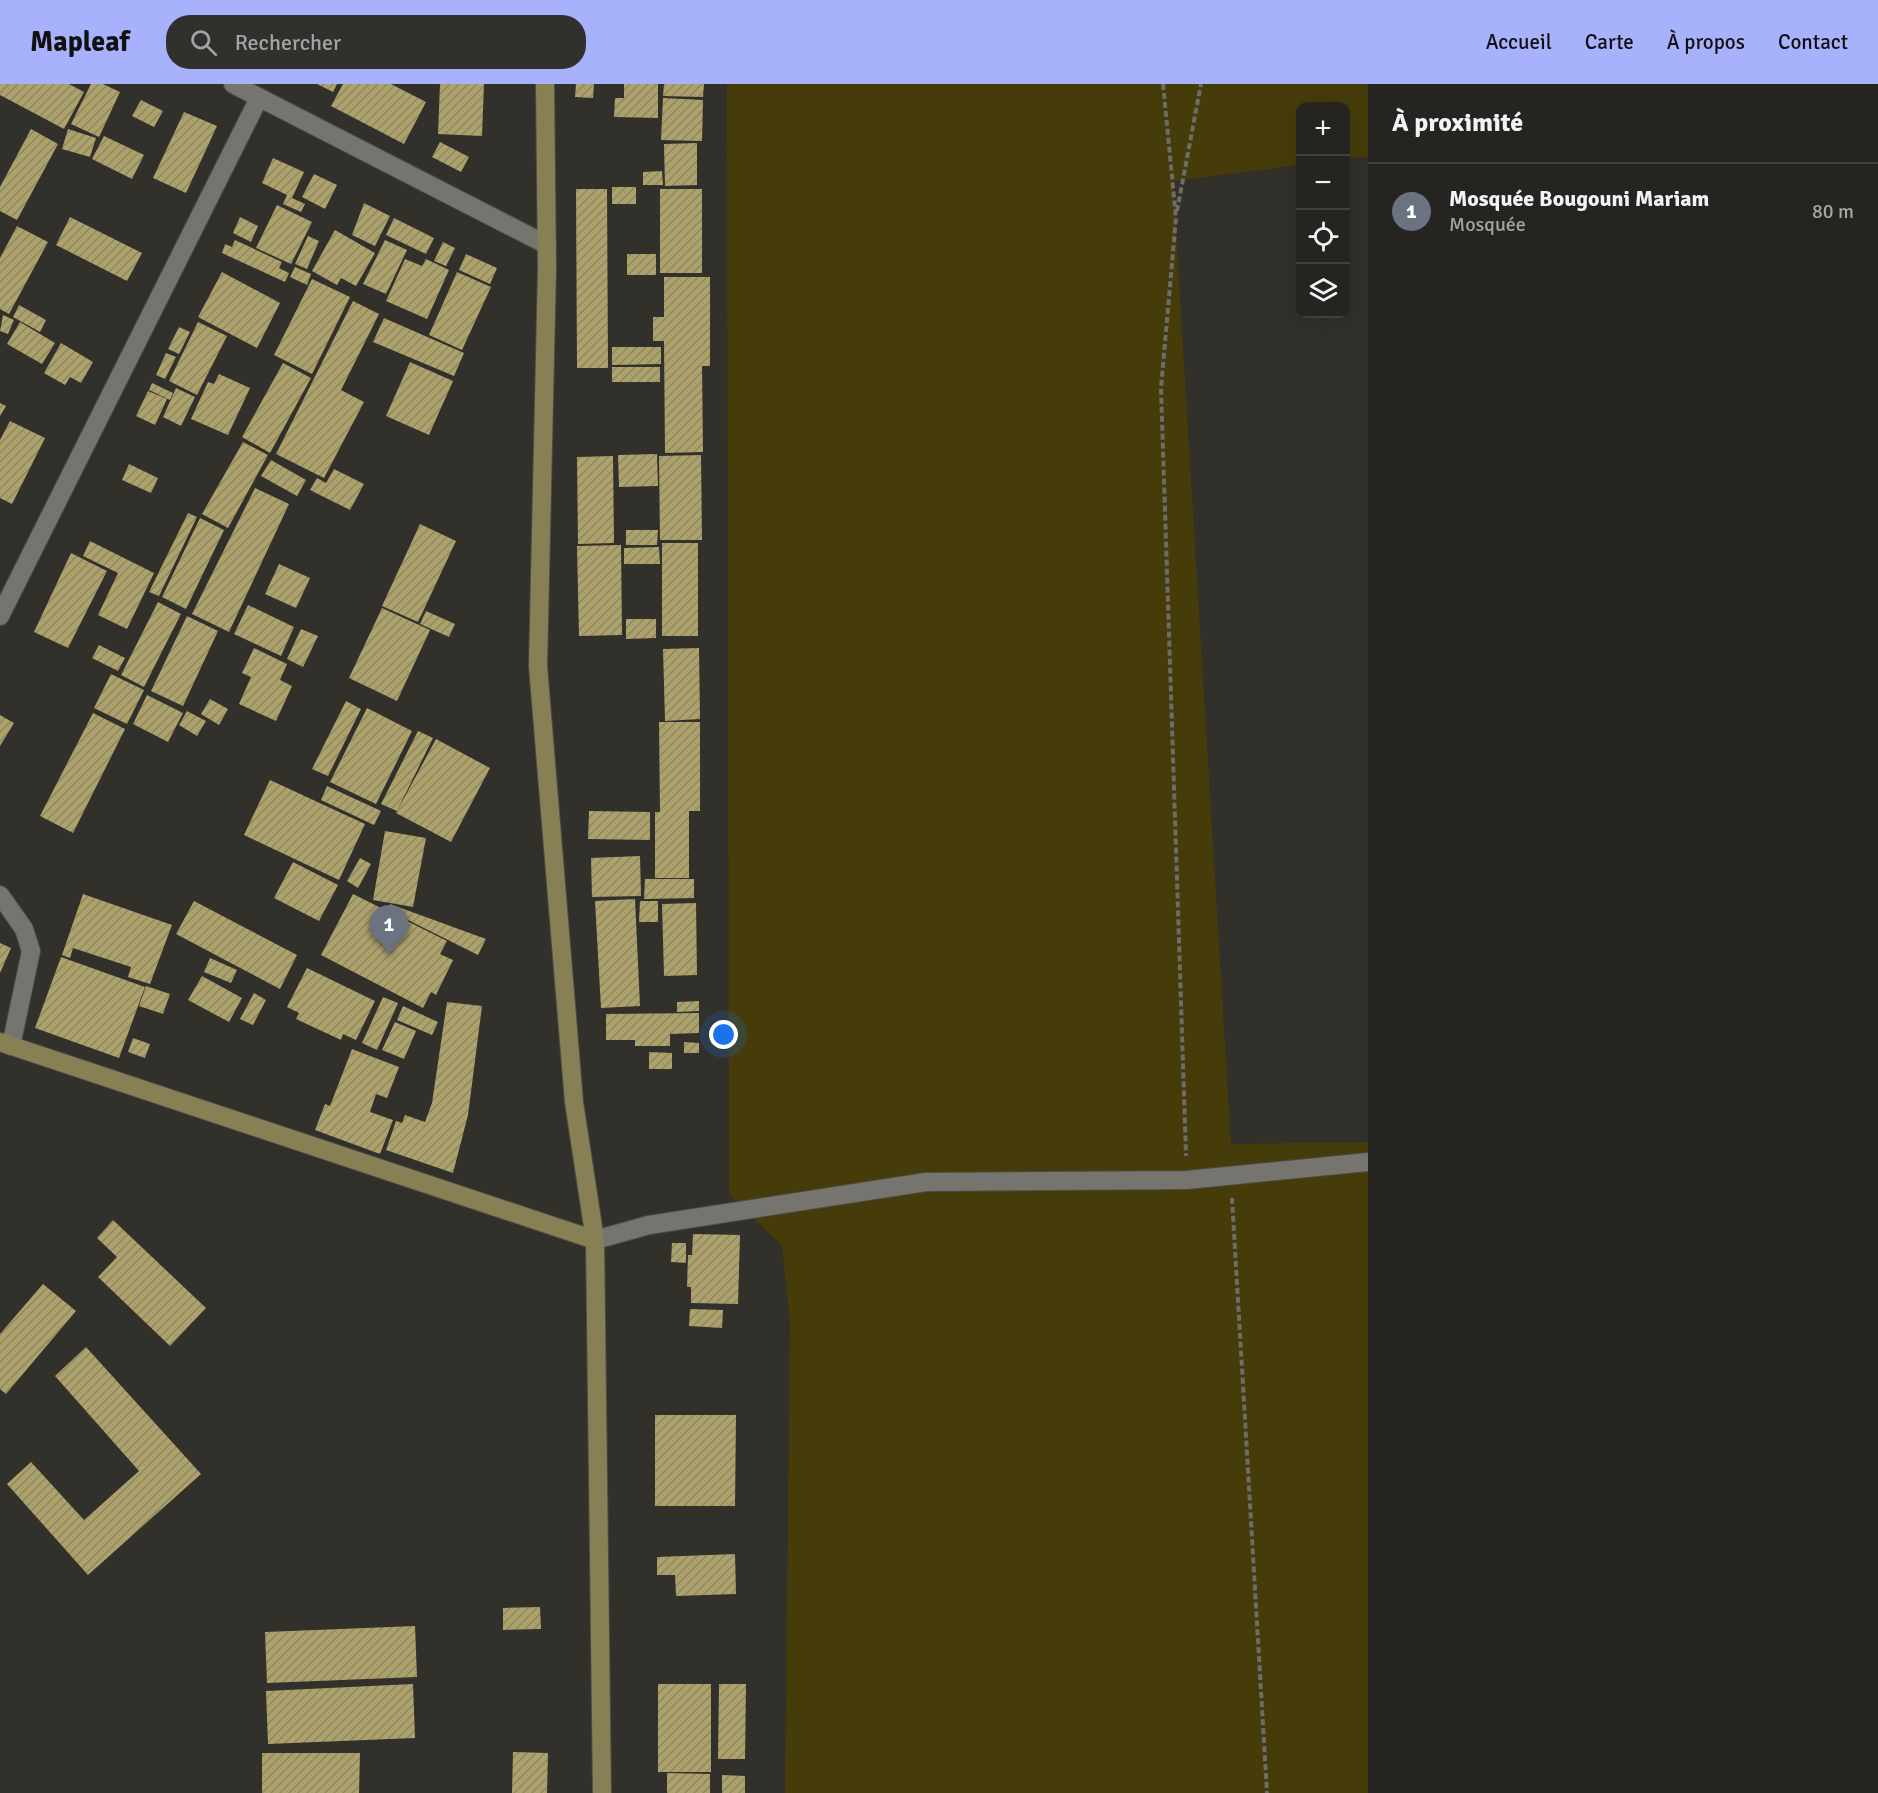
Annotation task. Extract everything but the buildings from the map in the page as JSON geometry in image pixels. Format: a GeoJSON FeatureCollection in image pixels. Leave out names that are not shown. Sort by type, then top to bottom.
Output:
{"type":"FeatureCollection","features":[{"type":"Feature","properties":{"kind":"street"},"geometry":{"type":"LineString","coordinates":[[233,84],[547,245]]}},
{"type":"Feature","properties":{"kind":"street"},"geometry":{"type":"LineString","coordinates":[[544,84],[547,245],[538,666],[574,1102],[595,1240],[602,1793]]}},
{"type":"Feature","properties":{"kind":"street"},"geometry":{"type":"LineString","coordinates":[[0,616],[259,98]]}},
{"type":"Feature","properties":{"kind":"street"},"geometry":{"type":"LineString","coordinates":[[0,895],[24,929],[31,951],[6,1044],[595,1240],[649,1225],[926,1182],[1187,1180],[1368,1162]]}},
{"type":"Feature","properties":{"kind":"path"},"geometry":{"type":"LineString","coordinates":[[1162,84],[1176,218]]}},
{"type":"Feature","properties":{"kind":"path"},"geometry":{"type":"LineString","coordinates":[[1187,1180],[1161,388],[1176,218],[1201,84]]}},
{"type":"Feature","properties":{"kind":"path"},"geometry":{"type":"LineString","coordinates":[[1230,1174],[1267,1793]]}},
{"type":"Feature","properties":{"kind":"shaded area"},"geometry":{"type":"Polygon","coordinates":[[[727,84],[1368,84],[1368,157],[1350,159],[1350,102],[1296,102],[1296,166],[1173,181],[1231,1144],[1368,1142],[1368,1793],[785,1793],[790,1322],[782,1246],[729,1194],[727,84]]]}},
{"type":"Feature","properties":{"kind":"place","name":"Mosquée Bougouni Mariam"},"geometry":{"type":"Point","coordinates":[389,955]}}]}
